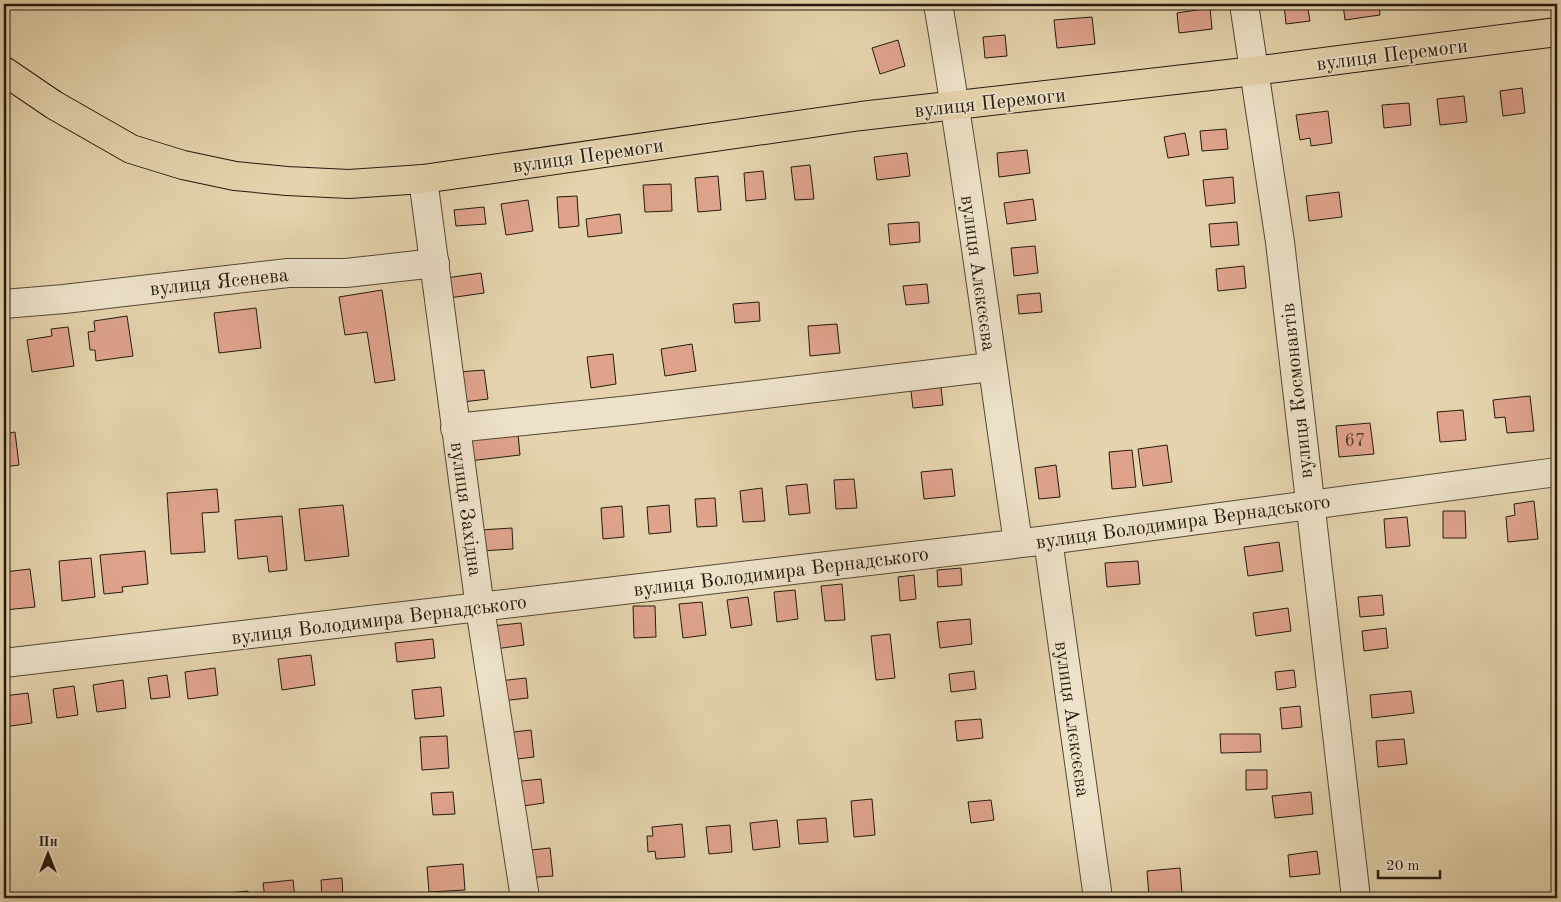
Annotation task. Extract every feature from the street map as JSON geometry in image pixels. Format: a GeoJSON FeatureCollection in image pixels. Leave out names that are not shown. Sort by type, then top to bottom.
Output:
{"type":"FeatureCollection","features":[{"type":"Feature","properties":{"kind":"main road","name":"вулиця Перемоги"},"geometry":{"type":"LineString","coordinates":[[4,71],[54,105],[132,149],[183,165],[234,176],[349,184],[423,179],[861,116],[1254,72],[1557,32]]}},
{"type":"Feature","properties":{"kind":"street","name":"вулиця Алєксєєва"},"geometry":{"type":"LineString","coordinates":[[938,4],[956,106],[1018,542]]}},
{"type":"Feature","properties":{"kind":"street","name":"вулиця Космонавтів"},"geometry":{"type":"LineString","coordinates":[[1244,4],[1280,242],[1356,898]]}},
{"type":"Feature","properties":{"kind":"street","name":"вулиця Західна"},"geometry":{"type":"LineString","coordinates":[[423,179],[480,608],[525,898]]}},
{"type":"Feature","properties":{"kind":"street","name":"вулиця Ясенева"},"geometry":{"type":"LineString","coordinates":[[4,304],[64,299],[288,273],[346,273],[435,263]]}},
{"type":"Feature","properties":{"kind":"street"},"geometry":{"type":"LineString","coordinates":[[455,428],[631,410],[992,367]]}},
{"type":"Feature","properties":{"kind":"street","name":"вулиця Володимира Вернадського"},"geometry":{"type":"LineString","coordinates":[[4,663],[480,608],[1018,542],[1048,540],[1557,472]]}},
{"type":"Feature","properties":{"kind":"street","name":"вулиця Алєксєєва"},"geometry":{"type":"LineString","coordinates":[[1048,540],[1098,898]]}},
{"type":"Feature","properties":{"kind":"building"},"geometry":{"type":"Polygon","coordinates":[[[1284,4],[1307,4],[1310,21],[1286,24],[1284,4]]]}},
{"type":"Feature","properties":{"kind":"building"},"geometry":{"type":"Polygon","coordinates":[[[1343,4],[1379,4],[1380,15],[1345,20],[1343,4]]]}},
{"type":"Feature","properties":{"kind":"building"},"geometry":{"type":"Polygon","coordinates":[[[1210,8],[1212,29],[1179,33],[1177,13],[1210,8]]]}},
{"type":"Feature","properties":{"kind":"building"},"geometry":{"type":"Polygon","coordinates":[[[1092,17],[1095,44],[1057,48],[1054,20],[1092,17]]]}},
{"type":"Feature","properties":{"kind":"building"},"geometry":{"type":"Polygon","coordinates":[[[1005,35],[1007,56],[985,58],[983,37],[1005,35]]]}},
{"type":"Feature","properties":{"kind":"building"},"geometry":{"type":"Polygon","coordinates":[[[898,40],[905,66],[880,74],[872,48],[898,40]]]}},
{"type":"Feature","properties":{"kind":"building"},"geometry":{"type":"Polygon","coordinates":[[[1522,88],[1525,113],[1503,116],[1500,91],[1522,88]]]}},
{"type":"Feature","properties":{"kind":"building"},"geometry":{"type":"Polygon","coordinates":[[[1464,96],[1467,122],[1440,125],[1437,99],[1464,96]]]}},
{"type":"Feature","properties":{"kind":"building"},"geometry":{"type":"Polygon","coordinates":[[[1409,103],[1411,125],[1384,128],[1382,105],[1409,103]]]}},
{"type":"Feature","properties":{"kind":"building"},"geometry":{"type":"Polygon","coordinates":[[[1328,111],[1332,143],[1311,146],[1310,138],[1300,140],[1296,115],[1328,111]]]}},
{"type":"Feature","properties":{"kind":"building"},"geometry":{"type":"Polygon","coordinates":[[[1226,129],[1228,149],[1202,151],[1200,131],[1226,129]]]}},
{"type":"Feature","properties":{"kind":"building"},"geometry":{"type":"Polygon","coordinates":[[[1185,133],[1189,155],[1168,158],[1164,137],[1185,133]]]}},
{"type":"Feature","properties":{"kind":"building"},"geometry":{"type":"Polygon","coordinates":[[[1027,150],[1030,173],[999,177],[997,153],[1027,150]]]}},
{"type":"Feature","properties":{"kind":"building"},"geometry":{"type":"Polygon","coordinates":[[[907,153],[910,176],[877,180],[874,157],[907,153]]]}},
{"type":"Feature","properties":{"kind":"building"},"geometry":{"type":"Polygon","coordinates":[[[810,165],[814,199],[795,200],[791,167],[810,165]]]}},
{"type":"Feature","properties":{"kind":"building"},"geometry":{"type":"Polygon","coordinates":[[[763,171],[766,199],[746,201],[744,173],[763,171]]]}},
{"type":"Feature","properties":{"kind":"building"},"geometry":{"type":"Polygon","coordinates":[[[718,176],[721,210],[698,212],[695,178],[718,176]]]}},
{"type":"Feature","properties":{"kind":"building"},"geometry":{"type":"Polygon","coordinates":[[[1233,177],[1235,203],[1206,206],[1203,180],[1233,177]]]}},
{"type":"Feature","properties":{"kind":"building"},"geometry":{"type":"Polygon","coordinates":[[[671,184],[672,211],[645,212],[643,185],[671,184]]]}},
{"type":"Feature","properties":{"kind":"building"},"geometry":{"type":"Polygon","coordinates":[[[1339,192],[1342,217],[1309,221],[1306,196],[1339,192]]]}},
{"type":"Feature","properties":{"kind":"building"},"geometry":{"type":"Polygon","coordinates":[[[577,196],[579,226],[559,228],[557,197],[577,196]]]}},
{"type":"Feature","properties":{"kind":"building"},"geometry":{"type":"Polygon","coordinates":[[[1033,199],[1036,220],[1007,224],[1004,203],[1033,199]]]}},
{"type":"Feature","properties":{"kind":"building"},"geometry":{"type":"Polygon","coordinates":[[[528,200],[533,231],[506,235],[501,204],[528,200]]]}},
{"type":"Feature","properties":{"kind":"building"},"geometry":{"type":"Polygon","coordinates":[[[484,207],[486,224],[456,226],[454,210],[484,207]]]}},
{"type":"Feature","properties":{"kind":"building"},"geometry":{"type":"Polygon","coordinates":[[[620,214],[622,233],[588,237],[586,219],[620,214]]]}},
{"type":"Feature","properties":{"kind":"building"},"geometry":{"type":"Polygon","coordinates":[[[919,222],[920,242],[890,245],[888,224],[919,222]]]}},
{"type":"Feature","properties":{"kind":"building"},"geometry":{"type":"Polygon","coordinates":[[[1237,222],[1239,245],[1211,247],[1209,224],[1237,222]]]}},
{"type":"Feature","properties":{"kind":"building"},"geometry":{"type":"Polygon","coordinates":[[[1035,246],[1038,273],[1014,276],[1011,248],[1035,246]]]}},
{"type":"Feature","properties":{"kind":"building"},"geometry":{"type":"Polygon","coordinates":[[[1244,266],[1246,288],[1218,291],[1216,269],[1244,266]]]}},
{"type":"Feature","properties":{"kind":"building"},"geometry":{"type":"Polygon","coordinates":[[[481,273],[484,293],[449,298],[446,278],[481,273]]]}},
{"type":"Feature","properties":{"kind":"building"},"geometry":{"type":"Polygon","coordinates":[[[927,284],[929,303],[906,305],[903,286],[927,284]]]}},
{"type":"Feature","properties":{"kind":"building"},"geometry":{"type":"Polygon","coordinates":[[[382,290],[395,380],[375,383],[367,332],[345,335],[339,297],[382,290]]]}},
{"type":"Feature","properties":{"kind":"building"},"geometry":{"type":"Polygon","coordinates":[[[1040,293],[1042,312],[1019,314],[1017,295],[1040,293]]]}},
{"type":"Feature","properties":{"kind":"building"},"geometry":{"type":"Polygon","coordinates":[[[759,302],[760,321],[735,323],[733,304],[759,302]]]}},
{"type":"Feature","properties":{"kind":"building"},"geometry":{"type":"Polygon","coordinates":[[[256,308],[261,348],[219,353],[214,313],[256,308]]]}},
{"type":"Feature","properties":{"kind":"building"},"geometry":{"type":"Polygon","coordinates":[[[127,316],[133,356],[96,361],[95,350],[90,350],[88,332],[95,331],[94,321],[127,316]]]}},
{"type":"Feature","properties":{"kind":"building"},"geometry":{"type":"Polygon","coordinates":[[[837,324],[840,353],[810,356],[808,326],[837,324]]]}},
{"type":"Feature","properties":{"kind":"building"},"geometry":{"type":"Polygon","coordinates":[[[68,327],[74,366],[32,372],[27,340],[52,336],[51,329],[68,327]]]}},
{"type":"Feature","properties":{"kind":"building"},"geometry":{"type":"Polygon","coordinates":[[[692,344],[696,371],[665,376],[661,349],[692,344]]]}},
{"type":"Feature","properties":{"kind":"building"},"geometry":{"type":"Polygon","coordinates":[[[613,354],[616,384],[591,388],[587,357],[613,354]]]}},
{"type":"Feature","properties":{"kind":"building"},"geometry":{"type":"Polygon","coordinates":[[[484,370],[488,399],[463,402],[459,372],[484,370]]]}},
{"type":"Feature","properties":{"kind":"building"},"geometry":{"type":"Polygon","coordinates":[[[940,379],[943,405],[913,408],[910,383],[940,379]]]}},
{"type":"Feature","properties":{"kind":"building"},"geometry":{"type":"Polygon","coordinates":[[[1530,396],[1534,431],[1507,433],[1505,417],[1495,418],[1493,400],[1530,396]]]}},
{"type":"Feature","properties":{"kind":"building"},"geometry":{"type":"Polygon","coordinates":[[[1463,410],[1466,440],[1440,442],[1437,412],[1463,410]]]}},
{"type":"Feature","properties":{"kind":"building"},"geometry":{"type":"Polygon","coordinates":[[[1370,423],[1374,454],[1339,457],[1336,426],[1370,423]]]}},
{"type":"Feature","properties":{"kind":"building"},"geometry":{"type":"Polygon","coordinates":[[[517,424],[520,455],[469,461],[465,430],[517,424]]]}},
{"type":"Feature","properties":{"kind":"building"},"geometry":{"type":"Polygon","coordinates":[[[15,432],[19,465],[4,467],[4,434],[15,432]]]}},
{"type":"Feature","properties":{"kind":"building"},"geometry":{"type":"Polygon","coordinates":[[[1167,445],[1172,482],[1143,486],[1138,449],[1167,445]]]}},
{"type":"Feature","properties":{"kind":"building"},"geometry":{"type":"Polygon","coordinates":[[[1132,450],[1136,487],[1112,489],[1109,452],[1132,450]]]}},
{"type":"Feature","properties":{"kind":"building"},"geometry":{"type":"Polygon","coordinates":[[[1056,465],[1060,497],[1039,499],[1035,468],[1056,465]]]}},
{"type":"Feature","properties":{"kind":"building"},"geometry":{"type":"Polygon","coordinates":[[[952,469],[955,496],[924,499],[921,472],[952,469]]]}},
{"type":"Feature","properties":{"kind":"building"},"geometry":{"type":"Polygon","coordinates":[[[854,479],[857,508],[836,509],[834,480],[854,479]]]}},
{"type":"Feature","properties":{"kind":"building"},"geometry":{"type":"Polygon","coordinates":[[[807,484],[810,513],[789,515],[786,486],[807,484]]]}},
{"type":"Feature","properties":{"kind":"building"},"geometry":{"type":"Polygon","coordinates":[[[762,488],[765,521],[743,522],[740,491],[762,488]]]}},
{"type":"Feature","properties":{"kind":"building"},"geometry":{"type":"Polygon","coordinates":[[[217,489],[219,512],[202,513],[205,552],[171,554],[167,493],[217,489]]]}},
{"type":"Feature","properties":{"kind":"building"},"geometry":{"type":"Polygon","coordinates":[[[715,498],[717,526],[697,527],[695,499],[715,498]]]}},
{"type":"Feature","properties":{"kind":"building"},"geometry":{"type":"Polygon","coordinates":[[[1534,501],[1538,539],[1508,542],[1506,517],[1515,515],[1514,504],[1534,501]]]}},
{"type":"Feature","properties":{"kind":"building"},"geometry":{"type":"Polygon","coordinates":[[[343,505],[349,556],[305,561],[299,509],[343,505]]]}},
{"type":"Feature","properties":{"kind":"building"},"geometry":{"type":"Polygon","coordinates":[[[669,505],[671,532],[649,534],[647,507],[669,505]]]}},
{"type":"Feature","properties":{"kind":"building"},"geometry":{"type":"Polygon","coordinates":[[[622,506],[624,537],[603,539],[601,508],[622,506]]]}},
{"type":"Feature","properties":{"kind":"building"},"geometry":{"type":"Polygon","coordinates":[[[1443,511],[1465,511],[1466,538],[1443,538],[1443,511]]]}},
{"type":"Feature","properties":{"kind":"building"},"geometry":{"type":"Polygon","coordinates":[[[282,516],[287,570],[269,572],[267,556],[238,559],[235,520],[282,516]]]}},
{"type":"Feature","properties":{"kind":"building"},"geometry":{"type":"Polygon","coordinates":[[[1407,517],[1410,546],[1386,548],[1384,519],[1407,517]]]}},
{"type":"Feature","properties":{"kind":"building"},"geometry":{"type":"Polygon","coordinates":[[[512,528],[513,549],[481,551],[480,530],[512,528]]]}},
{"type":"Feature","properties":{"kind":"building"},"geometry":{"type":"Polygon","coordinates":[[[1279,542],[1283,571],[1248,576],[1244,547],[1279,542]]]}},
{"type":"Feature","properties":{"kind":"building"},"geometry":{"type":"Polygon","coordinates":[[[145,551],[148,584],[122,587],[123,592],[104,594],[100,555],[145,551]]]}},
{"type":"Feature","properties":{"kind":"building"},"geometry":{"type":"Polygon","coordinates":[[[91,558],[95,597],[62,601],[59,561],[91,558]]]}},
{"type":"Feature","properties":{"kind":"building"},"geometry":{"type":"Polygon","coordinates":[[[1138,561],[1140,584],[1107,587],[1105,563],[1138,561]]]}},
{"type":"Feature","properties":{"kind":"building"},"geometry":{"type":"Polygon","coordinates":[[[961,568],[962,585],[938,587],[937,570],[961,568]]]}},
{"type":"Feature","properties":{"kind":"building"},"geometry":{"type":"Polygon","coordinates":[[[30,569],[35,607],[4,610],[4,572],[30,569]]]}},
{"type":"Feature","properties":{"kind":"building"},"geometry":{"type":"Polygon","coordinates":[[[914,575],[916,599],[900,601],[898,577],[914,575]]]}},
{"type":"Feature","properties":{"kind":"building"},"geometry":{"type":"Polygon","coordinates":[[[842,584],[845,620],[825,621],[821,586],[842,584]]]}},
{"type":"Feature","properties":{"kind":"building"},"geometry":{"type":"Polygon","coordinates":[[[795,590],[798,619],[777,622],[774,592],[795,590]]]}},
{"type":"Feature","properties":{"kind":"building"},"geometry":{"type":"Polygon","coordinates":[[[1382,595],[1384,615],[1360,617],[1358,597],[1382,595]]]}},
{"type":"Feature","properties":{"kind":"building"},"geometry":{"type":"Polygon","coordinates":[[[748,597],[752,625],[731,628],[727,600],[748,597]]]}},
{"type":"Feature","properties":{"kind":"building"},"geometry":{"type":"Polygon","coordinates":[[[702,602],[706,635],[683,638],[679,604],[702,602]]]}},
{"type":"Feature","properties":{"kind":"building"},"geometry":{"type":"Polygon","coordinates":[[[633,606],[655,606],[656,637],[634,638],[633,606]]]}},
{"type":"Feature","properties":{"kind":"building"},"geometry":{"type":"Polygon","coordinates":[[[1288,608],[1291,631],[1256,636],[1253,613],[1288,608]]]}},
{"type":"Feature","properties":{"kind":"building"},"geometry":{"type":"Polygon","coordinates":[[[970,619],[972,644],[940,648],[937,622],[970,619]]]}},
{"type":"Feature","properties":{"kind":"building"},"geometry":{"type":"Polygon","coordinates":[[[521,623],[524,645],[495,649],[492,626],[521,623]]]}},
{"type":"Feature","properties":{"kind":"building"},"geometry":{"type":"Polygon","coordinates":[[[1386,628],[1388,648],[1364,651],[1362,631],[1386,628]]]}},
{"type":"Feature","properties":{"kind":"building"},"geometry":{"type":"Polygon","coordinates":[[[890,634],[895,678],[876,680],[871,636],[890,634]]]}},
{"type":"Feature","properties":{"kind":"building"},"geometry":{"type":"Polygon","coordinates":[[[433,639],[435,658],[397,662],[395,643],[433,639]]]}},
{"type":"Feature","properties":{"kind":"building"},"geometry":{"type":"Polygon","coordinates":[[[311,655],[315,685],[282,690],[278,659],[311,655]]]}},
{"type":"Feature","properties":{"kind":"building"},"geometry":{"type":"Polygon","coordinates":[[[215,668],[218,695],[188,699],[185,672],[215,668]]]}},
{"type":"Feature","properties":{"kind":"building"},"geometry":{"type":"Polygon","coordinates":[[[1294,670],[1296,687],[1277,690],[1275,672],[1294,670]]]}},
{"type":"Feature","properties":{"kind":"building"},"geometry":{"type":"Polygon","coordinates":[[[974,671],[976,689],[951,692],[949,674],[974,671]]]}},
{"type":"Feature","properties":{"kind":"building"},"geometry":{"type":"Polygon","coordinates":[[[167,675],[170,697],[151,699],[148,678],[167,675]]]}},
{"type":"Feature","properties":{"kind":"building"},"geometry":{"type":"Polygon","coordinates":[[[526,678],[528,698],[501,701],[499,681],[526,678]]]}},
{"type":"Feature","properties":{"kind":"building"},"geometry":{"type":"Polygon","coordinates":[[[123,680],[126,708],[97,712],[93,685],[123,680]]]}},
{"type":"Feature","properties":{"kind":"building"},"geometry":{"type":"Polygon","coordinates":[[[74,686],[78,715],[57,718],[53,689],[74,686]]]}},
{"type":"Feature","properties":{"kind":"building"},"geometry":{"type":"Polygon","coordinates":[[[441,687],[444,716],[415,719],[412,690],[441,687]]]}},
{"type":"Feature","properties":{"kind":"building"},"geometry":{"type":"Polygon","coordinates":[[[1411,691],[1414,713],[1372,718],[1370,695],[1411,691]]]}},
{"type":"Feature","properties":{"kind":"building"},"geometry":{"type":"Polygon","coordinates":[[[28,693],[32,723],[4,727],[4,696],[28,693]]]}},
{"type":"Feature","properties":{"kind":"building"},"geometry":{"type":"Polygon","coordinates":[[[1300,706],[1302,727],[1282,729],[1280,708],[1300,706]]]}},
{"type":"Feature","properties":{"kind":"building"},"geometry":{"type":"Polygon","coordinates":[[[981,719],[983,738],[957,741],[955,721],[981,719]]]}},
{"type":"Feature","properties":{"kind":"building"},"geometry":{"type":"Polygon","coordinates":[[[531,730],[534,757],[509,760],[505,733],[531,730]]]}},
{"type":"Feature","properties":{"kind":"building"},"geometry":{"type":"Polygon","coordinates":[[[1220,734],[1260,734],[1261,752],[1221,753],[1220,734]]]}},
{"type":"Feature","properties":{"kind":"building"},"geometry":{"type":"Polygon","coordinates":[[[447,736],[449,768],[422,770],[420,737],[447,736]]]}},
{"type":"Feature","properties":{"kind":"building"},"geometry":{"type":"Polygon","coordinates":[[[1404,739],[1407,764],[1378,767],[1376,741],[1404,739]]]}},
{"type":"Feature","properties":{"kind":"building"},"geometry":{"type":"Polygon","coordinates":[[[1246,770],[1267,770],[1267,789],[1246,790],[1246,770]]]}},
{"type":"Feature","properties":{"kind":"building"},"geometry":{"type":"Polygon","coordinates":[[[541,779],[544,803],[516,807],[513,782],[541,779]]]}},
{"type":"Feature","properties":{"kind":"building"},"geometry":{"type":"Polygon","coordinates":[[[453,792],[455,814],[433,815],[431,793],[453,792]]]}},
{"type":"Feature","properties":{"kind":"building"},"geometry":{"type":"Polygon","coordinates":[[[1311,792],[1313,814],[1275,818],[1272,796],[1311,792]]]}},
{"type":"Feature","properties":{"kind":"building"},"geometry":{"type":"Polygon","coordinates":[[[872,799],[875,835],[854,837],[851,801],[872,799]]]}},
{"type":"Feature","properties":{"kind":"building"},"geometry":{"type":"Polygon","coordinates":[[[991,800],[994,820],[971,823],[968,802],[991,800]]]}},
{"type":"Feature","properties":{"kind":"building"},"geometry":{"type":"Polygon","coordinates":[[[826,818],[828,842],[799,844],[797,820],[826,818]]]}},
{"type":"Feature","properties":{"kind":"building"},"geometry":{"type":"Polygon","coordinates":[[[777,820],[780,847],[753,850],[750,823],[777,820]]]}},
{"type":"Feature","properties":{"kind":"building"},"geometry":{"type":"Polygon","coordinates":[[[682,824],[685,857],[656,859],[655,851],[648,852],[647,836],[653,836],[652,827],[682,824]]]}},
{"type":"Feature","properties":{"kind":"building"},"geometry":{"type":"Polygon","coordinates":[[[730,825],[732,852],[709,854],[706,827],[730,825]]]}},
{"type":"Feature","properties":{"kind":"building"},"geometry":{"type":"Polygon","coordinates":[[[550,848],[553,876],[525,878],[522,851],[550,848]]]}},
{"type":"Feature","properties":{"kind":"building"},"geometry":{"type":"Polygon","coordinates":[[[1317,851],[1320,874],[1290,877],[1288,855],[1317,851]]]}},
{"type":"Feature","properties":{"kind":"building"},"geometry":{"type":"Polygon","coordinates":[[[463,864],[465,890],[429,892],[427,867],[463,864]]]}},
{"type":"Feature","properties":{"kind":"building"},"geometry":{"type":"Polygon","coordinates":[[[1180,868],[1182,893],[1149,896],[1147,871],[1180,868]]]}},
{"type":"Feature","properties":{"kind":"building"},"geometry":{"type":"Polygon","coordinates":[[[342,878],[343,898],[322,898],[321,880],[342,878]]]}},
{"type":"Feature","properties":{"kind":"building"},"geometry":{"type":"Polygon","coordinates":[[[293,880],[295,898],[265,898],[263,883],[293,880]]]}},
{"type":"Feature","properties":{"kind":"building"},"geometry":{"type":"Polygon","coordinates":[[[248,891],[249,898],[219,898],[219,894],[248,891]]]}}]}
